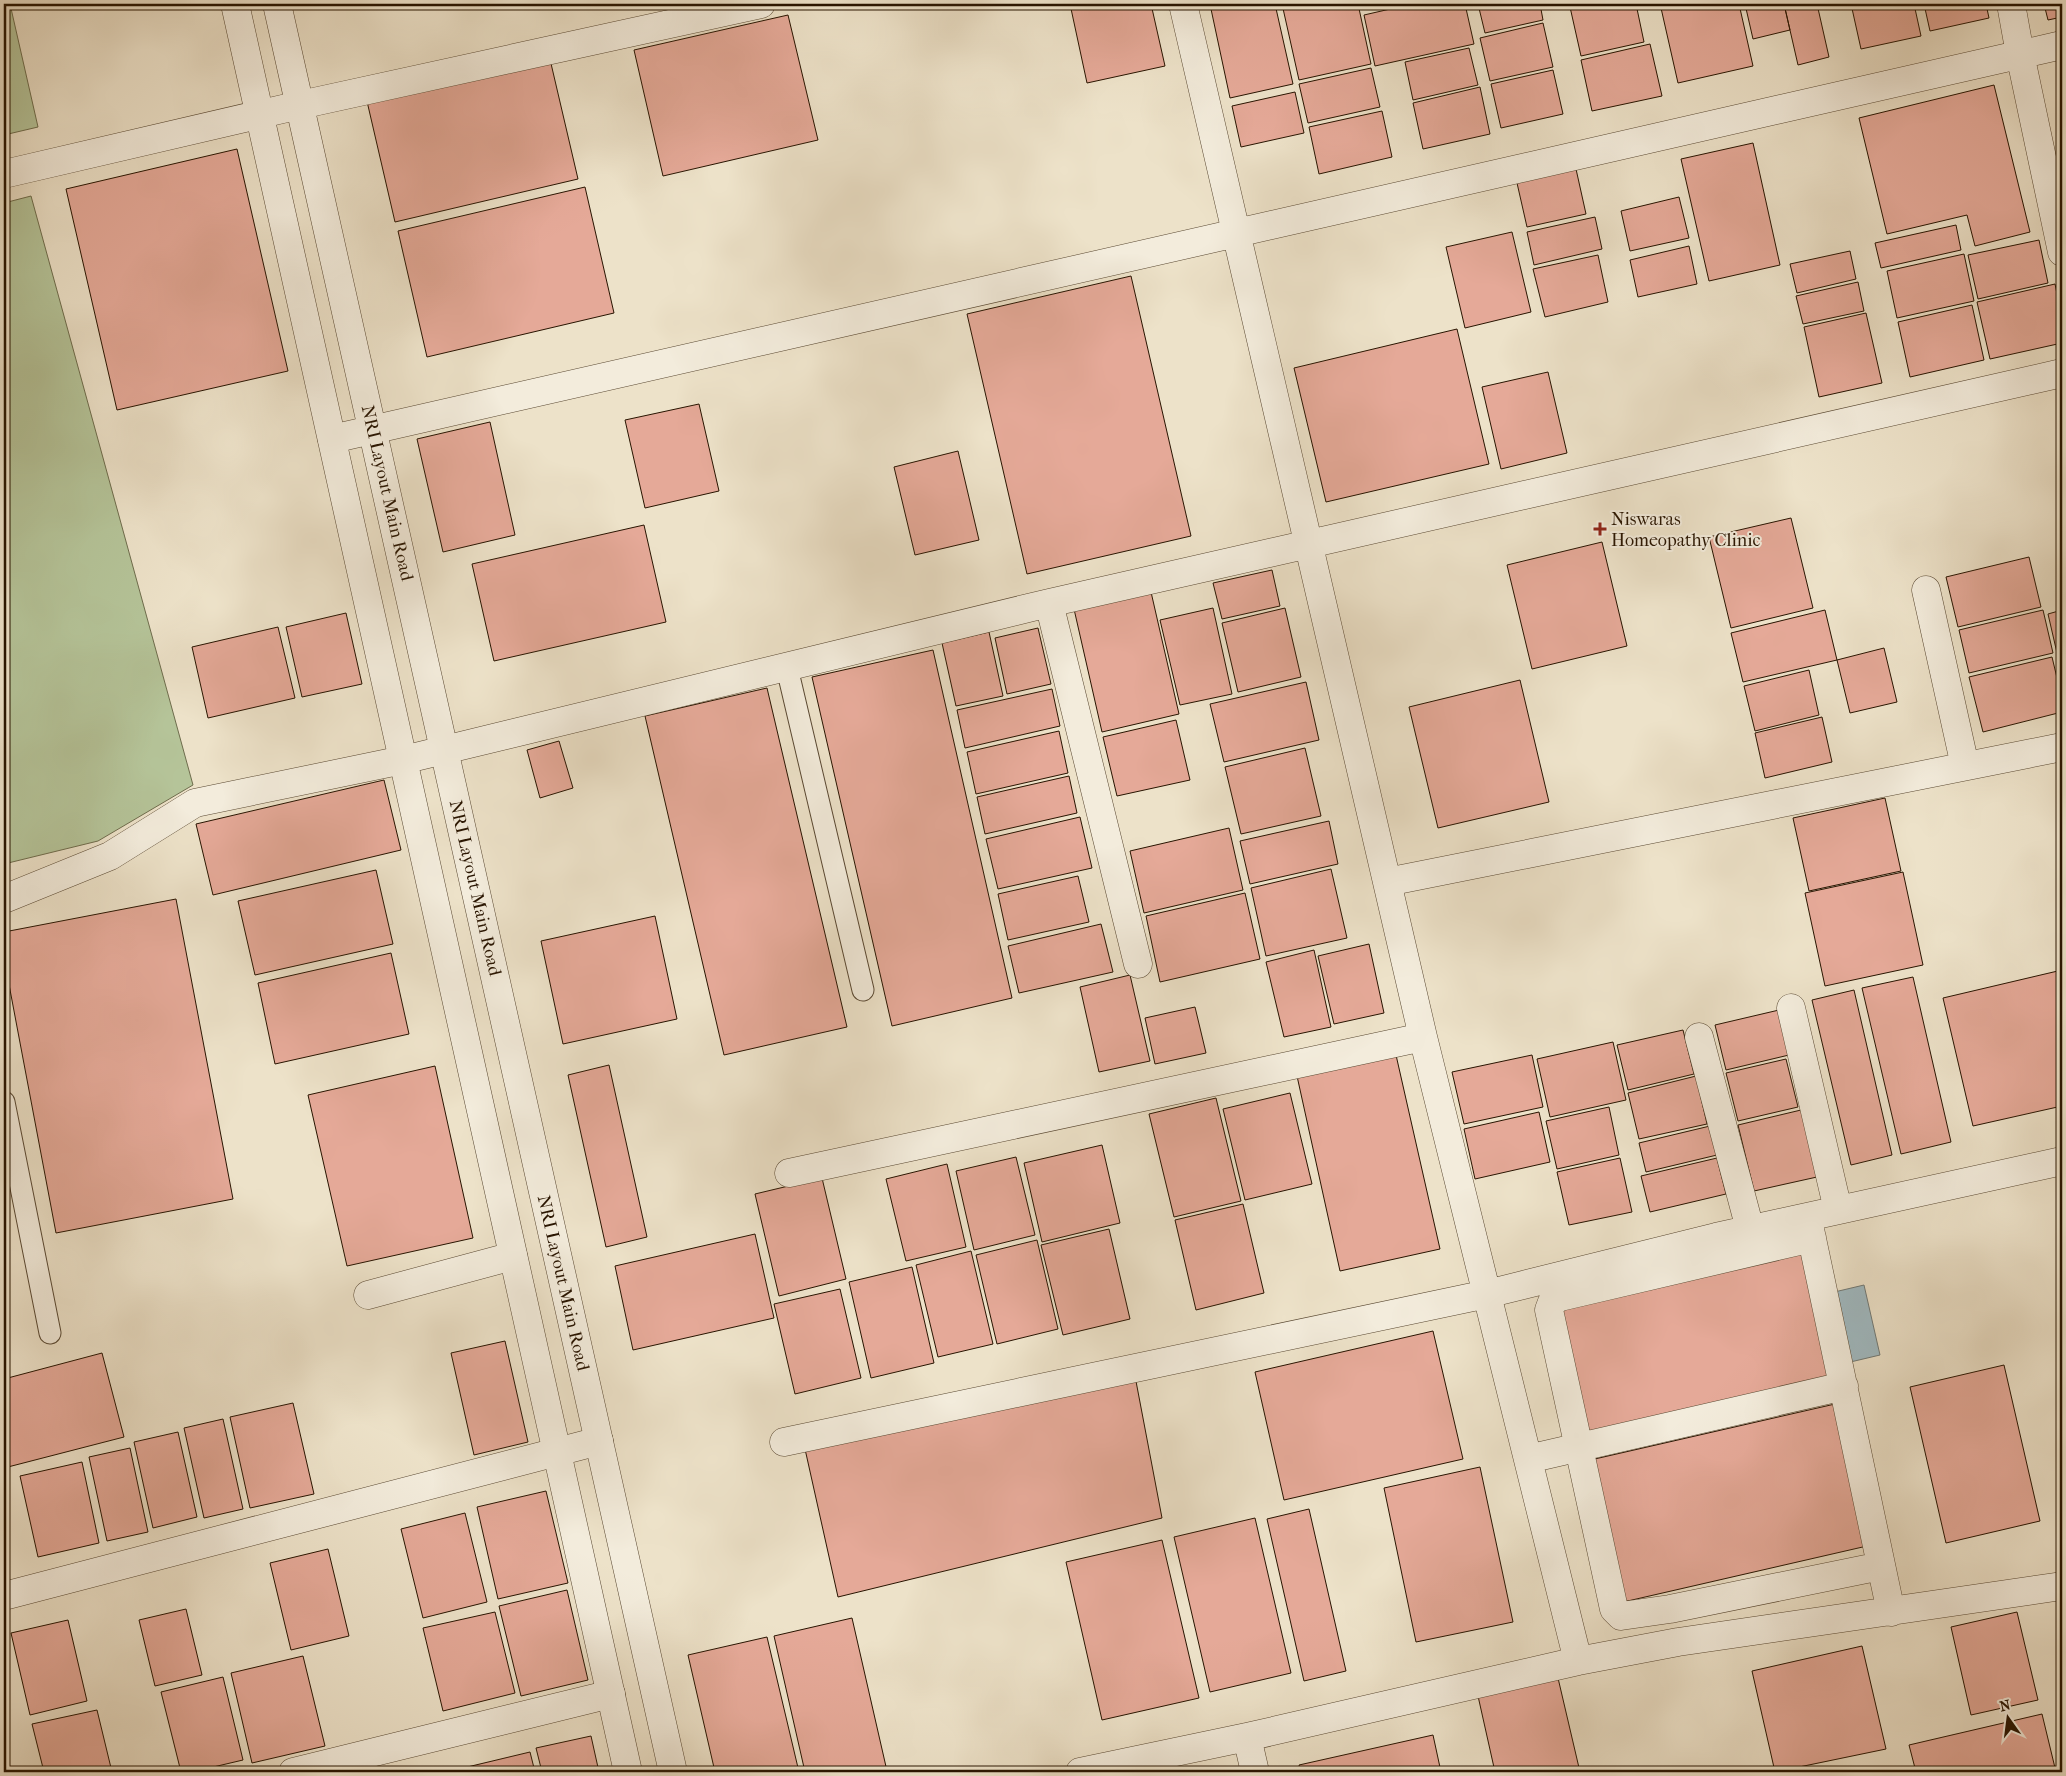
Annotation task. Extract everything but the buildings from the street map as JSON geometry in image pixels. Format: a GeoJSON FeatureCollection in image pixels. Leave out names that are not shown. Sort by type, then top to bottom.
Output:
{"type":"FeatureCollection","features":[{"type":"Feature","properties":{"kind":"street"},"geometry":{"type":"LineString","coordinates":[[235,4],[628,1772]]}},
{"type":"Feature","properties":{"kind":"street","name":"NRI Layout Main Road"},"geometry":{"type":"LineString","coordinates":[[277,4],[673,1772]]}},
{"type":"Feature","properties":{"kind":"street"},"geometry":{"type":"LineString","coordinates":[[4,174],[300,105],[761,4]]}},
{"type":"Feature","properties":{"kind":"street"},"geometry":{"type":"LineString","coordinates":[[1182,4],[1423,1037],[1578,1661]]}},
{"type":"Feature","properties":{"kind":"street"},"geometry":{"type":"LineString","coordinates":[[2011,4],[2062,252]]}},
{"type":"Feature","properties":{"kind":"street"},"geometry":{"type":"LineString","coordinates":[[332,439],[2062,45]]}},
{"type":"Feature","properties":{"kind":"street"},"geometry":{"type":"LineString","coordinates":[[4,899],[110,856],[195,803],[404,760],[1049,603],[2062,373]]}},
{"type":"Feature","properties":{"kind":"street"},"geometry":{"type":"LineString","coordinates":[[1926,590],[1965,766]]}},
{"type":"Feature","properties":{"kind":"street"},"geometry":{"type":"LineString","coordinates":[[1049,603],[1138,964]]}},
{"type":"Feature","properties":{"kind":"street"},"geometry":{"type":"LineString","coordinates":[[1387,882],[2062,747]]}},
{"type":"Feature","properties":{"kind":"street"},"geometry":{"type":"LineString","coordinates":[[1790,1008],[1838,1210]]}},
{"type":"Feature","properties":{"kind":"street"},"geometry":{"type":"LineString","coordinates":[[789,1173],[1423,1037]]}},
{"type":"Feature","properties":{"kind":"street"},"geometry":{"type":"LineString","coordinates":[[1699,1037],[1750,1229]]}},
{"type":"Feature","properties":{"kind":"street"},"geometry":{"type":"LineString","coordinates":[[784,1442],[1487,1294],[1603,1276],[1810,1227],[1838,1210],[2062,1161]]}},
{"type":"Feature","properties":{"kind":"street"},"geometry":{"type":"LineString","coordinates":[[1719,1248],[1750,1229],[1810,1227]]}},
{"type":"Feature","properties":{"kind":"street"},"geometry":{"type":"LineString","coordinates":[[1810,1227],[1891,1612]]}},
{"type":"Feature","properties":{"kind":"street"},"geometry":{"type":"LineString","coordinates":[[368,1295],[513,1256]]}},
{"type":"Feature","properties":{"kind":"street"},"geometry":{"type":"LineString","coordinates":[[1603,1276],[1552,1302],[1549,1310],[1614,1609],[1621,1616],[1670,1609],[1881,1566]]}},
{"type":"Feature","properties":{"kind":"street"},"geometry":{"type":"LineString","coordinates":[[1528,1459],[1844,1386]]}},
{"type":"Feature","properties":{"kind":"street"},"geometry":{"type":"LineString","coordinates":[[4,1596],[599,1441]]}},
{"type":"Feature","properties":{"kind":"street"},"geometry":{"type":"LineString","coordinates":[[1812,1580],[1821,1623]]}},
{"type":"Feature","properties":{"kind":"street"},"geometry":{"type":"LineString","coordinates":[[1080,1772],[1578,1661],[1678,1642],[1821,1623],[2062,1586]]}},
{"type":"Feature","properties":{"kind":"street"},"geometry":{"type":"LineString","coordinates":[[1764,1591],[1772,1629]]}},
{"type":"Feature","properties":{"kind":"street"},"geometry":{"type":"LineString","coordinates":[[1711,1600],[1720,1637]]}},
{"type":"Feature","properties":{"kind":"street"},"geometry":{"type":"LineString","coordinates":[[1670,1609],[1678,1642]]}},
{"type":"Feature","properties":{"kind":"street"},"geometry":{"type":"LineString","coordinates":[[294,1772],[611,1694]]}},
{"type":"Feature","properties":{"kind":"street"},"geometry":{"type":"LineString","coordinates":[[1247,1736],[1255,1772]]}},
{"type":"Feature","properties":{"kind":"lane"},"geometry":{"type":"LineString","coordinates":[[787,668],[864,990]]}},
{"type":"Feature","properties":{"kind":"lane"},"geometry":{"type":"LineString","coordinates":[[4,1102],[50,1333]]}},
{"type":"Feature","properties":{"kind":"green space"},"geometry":{"type":"Polygon","coordinates":[[[4,4],[10,4],[38,127],[4,135],[4,4]]]}},
{"type":"Feature","properties":{"kind":"green space"},"geometry":{"type":"Polygon","coordinates":[[[31,196],[193,785],[98,841],[4,864],[4,203],[31,196]]]}},
{"type":"Feature","properties":{"kind":"water"},"geometry":{"type":"Polygon","coordinates":[[[1864,1285],[1880,1355],[1842,1364],[1826,1294],[1864,1285]]]}},
{"type":"Feature","properties":{"kind":"place","name":"Niswaras Homeopathy Clinic"},"geometry":{"type":"Point","coordinates":[1600,529]}}]}
